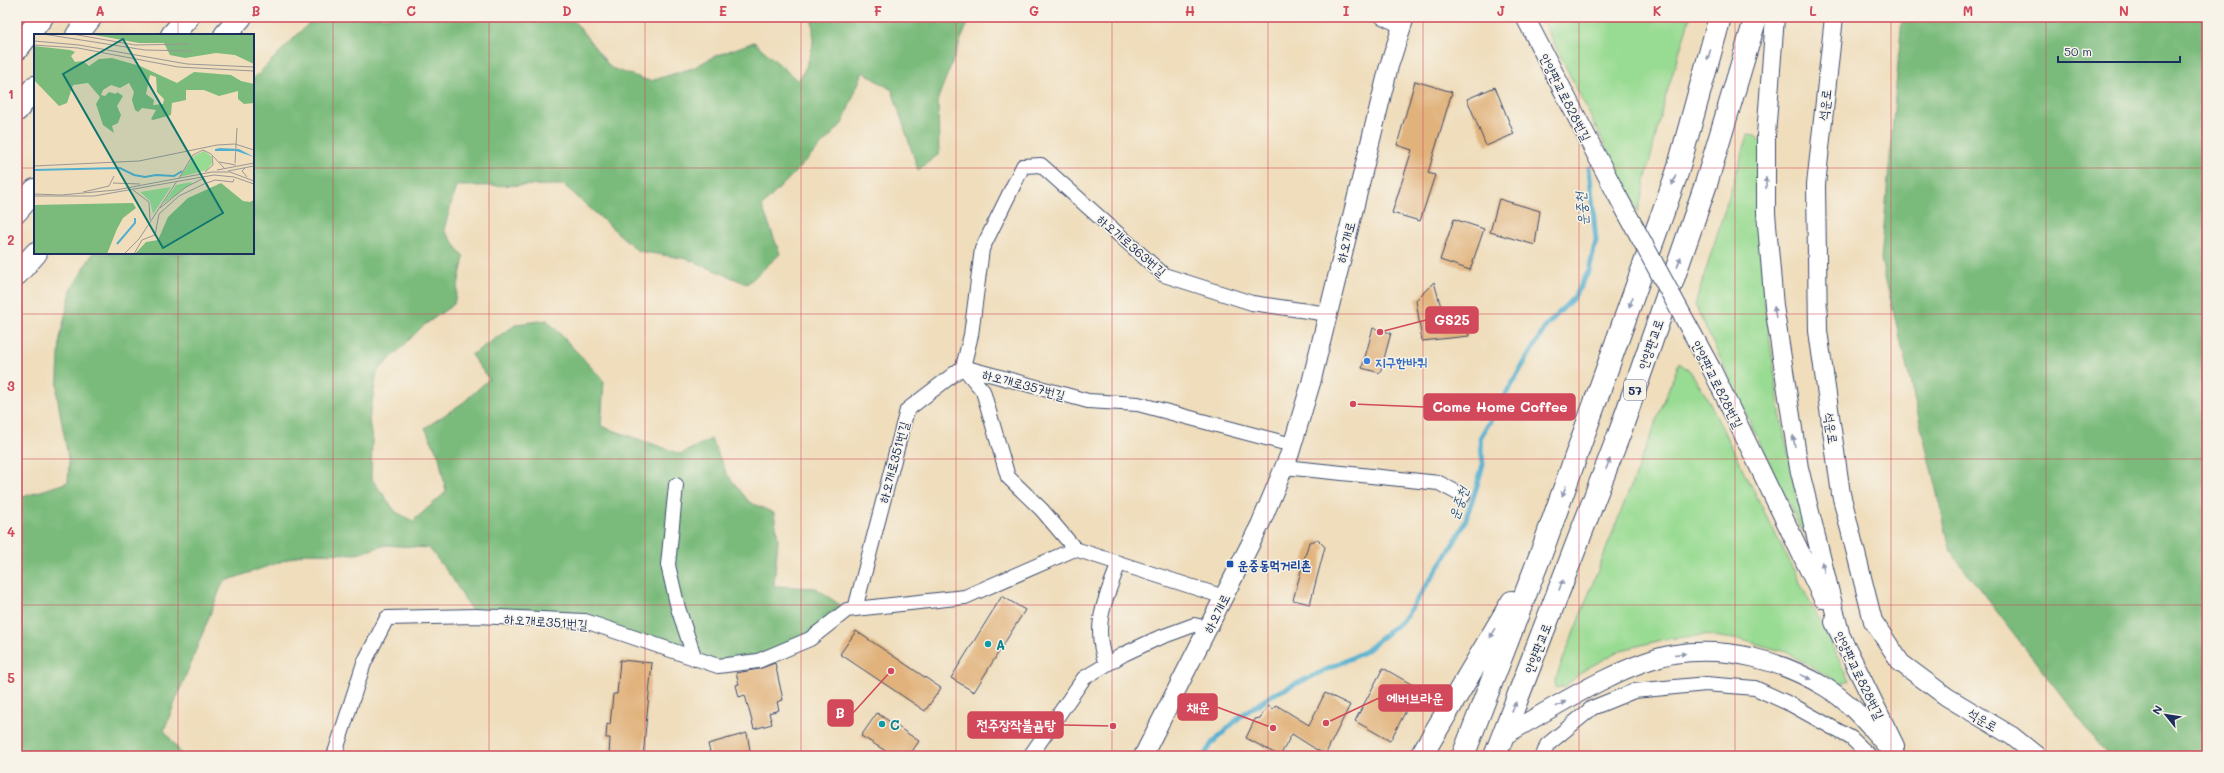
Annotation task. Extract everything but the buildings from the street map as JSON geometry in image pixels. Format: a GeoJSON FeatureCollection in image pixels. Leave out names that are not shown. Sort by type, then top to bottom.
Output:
{"type":"FeatureCollection","features":[{"type":"Feature","properties":{"kind":"main road"},"geometry":{"type":"LineString","coordinates":[[17,49],[42,17]]}},
{"type":"Feature","properties":{"kind":"main road"},"geometry":{"type":"LineString","coordinates":[[78,34],[91,17]]}},
{"type":"Feature","properties":{"kind":"main road"},"geometry":{"type":"LineString","coordinates":[[173,34],[188,17]]}},
{"type":"Feature","properties":{"kind":"main road"},"geometry":{"type":"LineString","coordinates":[[226,34],[240,17]]}},
{"type":"Feature","properties":{"kind":"main road"},"geometry":{"type":"LineString","coordinates":[[1463,756],[1542,551],[1677,173],[1720,17]]}},
{"type":"Feature","properties":{"kind":"main road","name":"안양판교로"},"geometry":{"type":"LineString","coordinates":[[1499,746],[1620,432],[1706,184],[1756,17]]}},
{"type":"Feature","properties":{"kind":"main road"},"geometry":{"type":"LineString","coordinates":[[17,110],[34,88]]}},
{"type":"Feature","properties":{"kind":"main road"},"geometry":{"type":"LineString","coordinates":[[17,211],[34,191]]}},
{"type":"Feature","properties":{"kind":"main road"},"geometry":{"type":"LineString","coordinates":[[17,274],[35,254]]}},
{"type":"Feature","properties":{"kind":"main road"},"geometry":{"type":"LineString","coordinates":[[1421,756],[1542,551]]}},
{"type":"Feature","properties":{"kind":"street"},"geometry":{"type":"LineString","coordinates":[[1382,17],[1403,21]]}},
{"type":"Feature","properties":{"kind":"street","name":"안양판교로828번길"},"geometry":{"type":"LineString","coordinates":[[1525,17],[1617,195],[1711,368],[1900,756]]}},
{"type":"Feature","properties":{"kind":"street"},"geometry":{"type":"LineString","coordinates":[[1775,17],[1766,134],[1766,213],[1774,306],[1799,468],[1840,632]]}},
{"type":"Feature","properties":{"kind":"street","name":"석운로"},"geometry":{"type":"LineString","coordinates":[[1834,17],[1816,185],[1818,331],[1841,494],[1873,621],[1901,662],[1947,697],[2012,736],[2036,756]]}},
{"type":"Feature","properties":{"kind":"street","name":"하오개로"},"geometry":{"type":"LineString","coordinates":[[1143,756],[1260,525],[1292,445],[1311,383],[1392,53],[1403,21]]}},
{"type":"Feature","properties":{"kind":"street","name":"하오개로363번길"},"geometry":{"type":"LineString","coordinates":[[963,367],[971,335],[982,249],[1023,166],[1041,165],[1164,275],[1252,303],[1328,314]]}},
{"type":"Feature","properties":{"kind":"street"},"geometry":{"type":"LineString","coordinates":[[963,367],[982,390],[1008,477],[1042,510],[1075,548],[1224,597]]}},
{"type":"Feature","properties":{"kind":"street","name":"하오개로357번길"},"geometry":{"type":"LineString","coordinates":[[963,367],[1088,401],[1138,404],[1292,445]]}},
{"type":"Feature","properties":{"kind":"street","name":"하오개로351번길"},"geometry":{"type":"LineString","coordinates":[[855,609],[907,410],[963,367]]}},
{"type":"Feature","properties":{"kind":"street"},"geometry":{"type":"LineString","coordinates":[[1284,467],[1439,483],[1463,496]]}},
{"type":"Feature","properties":{"kind":"street"},"geometry":{"type":"LineString","coordinates":[[676,485],[668,565],[678,608],[696,659]]}},
{"type":"Feature","properties":{"kind":"street","name":"하오개로351번길"},"geometry":{"type":"LineString","coordinates":[[334,756],[364,663],[387,618],[475,616],[585,621],[718,666],[758,661],[810,639],[847,610],[965,597],[1075,548]]}},
{"type":"Feature","properties":{"kind":"street"},"geometry":{"type":"LineString","coordinates":[[1106,664],[1098,635],[1100,618],[1119,563]]}},
{"type":"Feature","properties":{"kind":"street"},"geometry":{"type":"LineString","coordinates":[[1030,756],[1084,678],[1124,654],[1183,629],[1194,625],[1209,628]]}},
{"type":"Feature","properties":{"kind":"street"},"geometry":{"type":"LineString","coordinates":[[1499,746],[1638,665],[1673,654],[1710,651],[1757,657],[1785,667],[1826,687],[1859,714],[1896,756]]}},
{"type":"Feature","properties":{"kind":"street"},"geometry":{"type":"LineString","coordinates":[[1543,756],[1547,745],[1592,708],[1634,691],[1706,684],[1755,688],[1792,705],[1851,738],[1870,756]]}},
{"type":"Feature","properties":{"kind":"green space"},"geometry":{"type":"Polygon","coordinates":[[[315,17],[571,17],[611,68],[650,81],[693,68],[713,57],[754,42],[798,81],[806,67],[811,52],[813,37],[812,21],[814,17],[970,17],[938,98],[939,154],[918,170],[892,90],[863,72],[842,124],[762,206],[780,254],[747,284],[688,259],[638,251],[564,185],[456,186],[444,230],[464,257],[454,304],[423,326],[377,372],[369,420],[372,441],[371,478],[396,512],[413,521],[446,492],[439,456],[425,428],[464,402],[489,379],[471,355],[517,324],[547,320],[604,381],[601,426],[681,454],[711,439],[727,474],[749,502],[774,513],[778,539],[774,586],[816,588],[847,610],[810,639],[718,666],[585,621],[475,616],[452,578],[429,548],[386,545],[357,554],[305,553],[223,582],[164,730],[183,756],[17,756],[17,499],[68,482],[69,463],[57,395],[60,338],[71,290],[92,254],[254,254],[254,78],[315,17]]]}},
{"type":"Feature","properties":{"kind":"green space"},"geometry":{"type":"Polygon","coordinates":[[[1541,17],[1690,17],[1663,105],[1638,212],[1541,17]]]}},
{"type":"Feature","properties":{"kind":"green space"},"geometry":{"type":"Polygon","coordinates":[[[1902,17],[2207,17],[2207,756],[2108,756],[1951,552],[1881,260],[1902,17]]]}},
{"type":"Feature","properties":{"kind":"green space"},"geometry":{"type":"Polygon","coordinates":[[[1748,135],[1755,136],[1762,142],[1757,210],[1765,304],[1780,413],[1796,492],[1806,527],[1801,530],[1695,305],[1748,135]]]}},
{"type":"Feature","properties":{"kind":"green space"},"geometry":{"type":"Polygon","coordinates":[[[1679,363],[1690,371],[1705,394],[1849,680],[1841,684],[1786,652],[1742,640],[1704,635],[1666,639],[1621,650],[1586,669],[1565,686],[1556,688],[1555,680],[1679,363]]]}},
{"type":"Feature","properties":{"kind":"waterway","name":"운중천"},"geometry":{"type":"LineString","coordinates":[[1204,756],[1212,743],[1242,715],[1272,695],[1364,652],[1404,619],[1444,559],[1463,527],[1476,489],[1483,464],[1480,438],[1546,326],[1574,297],[1589,271],[1596,240],[1589,168]]}},
{"type":"Feature","properties":{"kind":"place","name":"GS25"},"geometry":{"type":"Point","coordinates":[1380,332]}},
{"type":"Feature","properties":{"kind":"place","name":"지구한바퀴"},"geometry":{"type":"Point","coordinates":[1367,361]}},
{"type":"Feature","properties":{"kind":"place","name":"Come Home Coffee"},"geometry":{"type":"Point","coordinates":[1353,404]}},
{"type":"Feature","properties":{"kind":"place","name":"운중동먹거리촌"},"geometry":{"type":"Point","coordinates":[1230,564]}},
{"type":"Feature","properties":{"kind":"place","name":"A"},"geometry":{"type":"Point","coordinates":[988,644]}},
{"type":"Feature","properties":{"kind":"place","name":"B"},"geometry":{"type":"Point","coordinates":[891,671]}},
{"type":"Feature","properties":{"kind":"place","name":"에버브라운"},"geometry":{"type":"Point","coordinates":[1326,723]}},
{"type":"Feature","properties":{"kind":"place","name":"C"},"geometry":{"type":"Point","coordinates":[882,724]}},
{"type":"Feature","properties":{"kind":"place","name":"전주장작불곰탕"},"geometry":{"type":"Point","coordinates":[1113,726]}},
{"type":"Feature","properties":{"kind":"place","name":"채운"},"geometry":{"type":"Point","coordinates":[1273,728]}}]}
